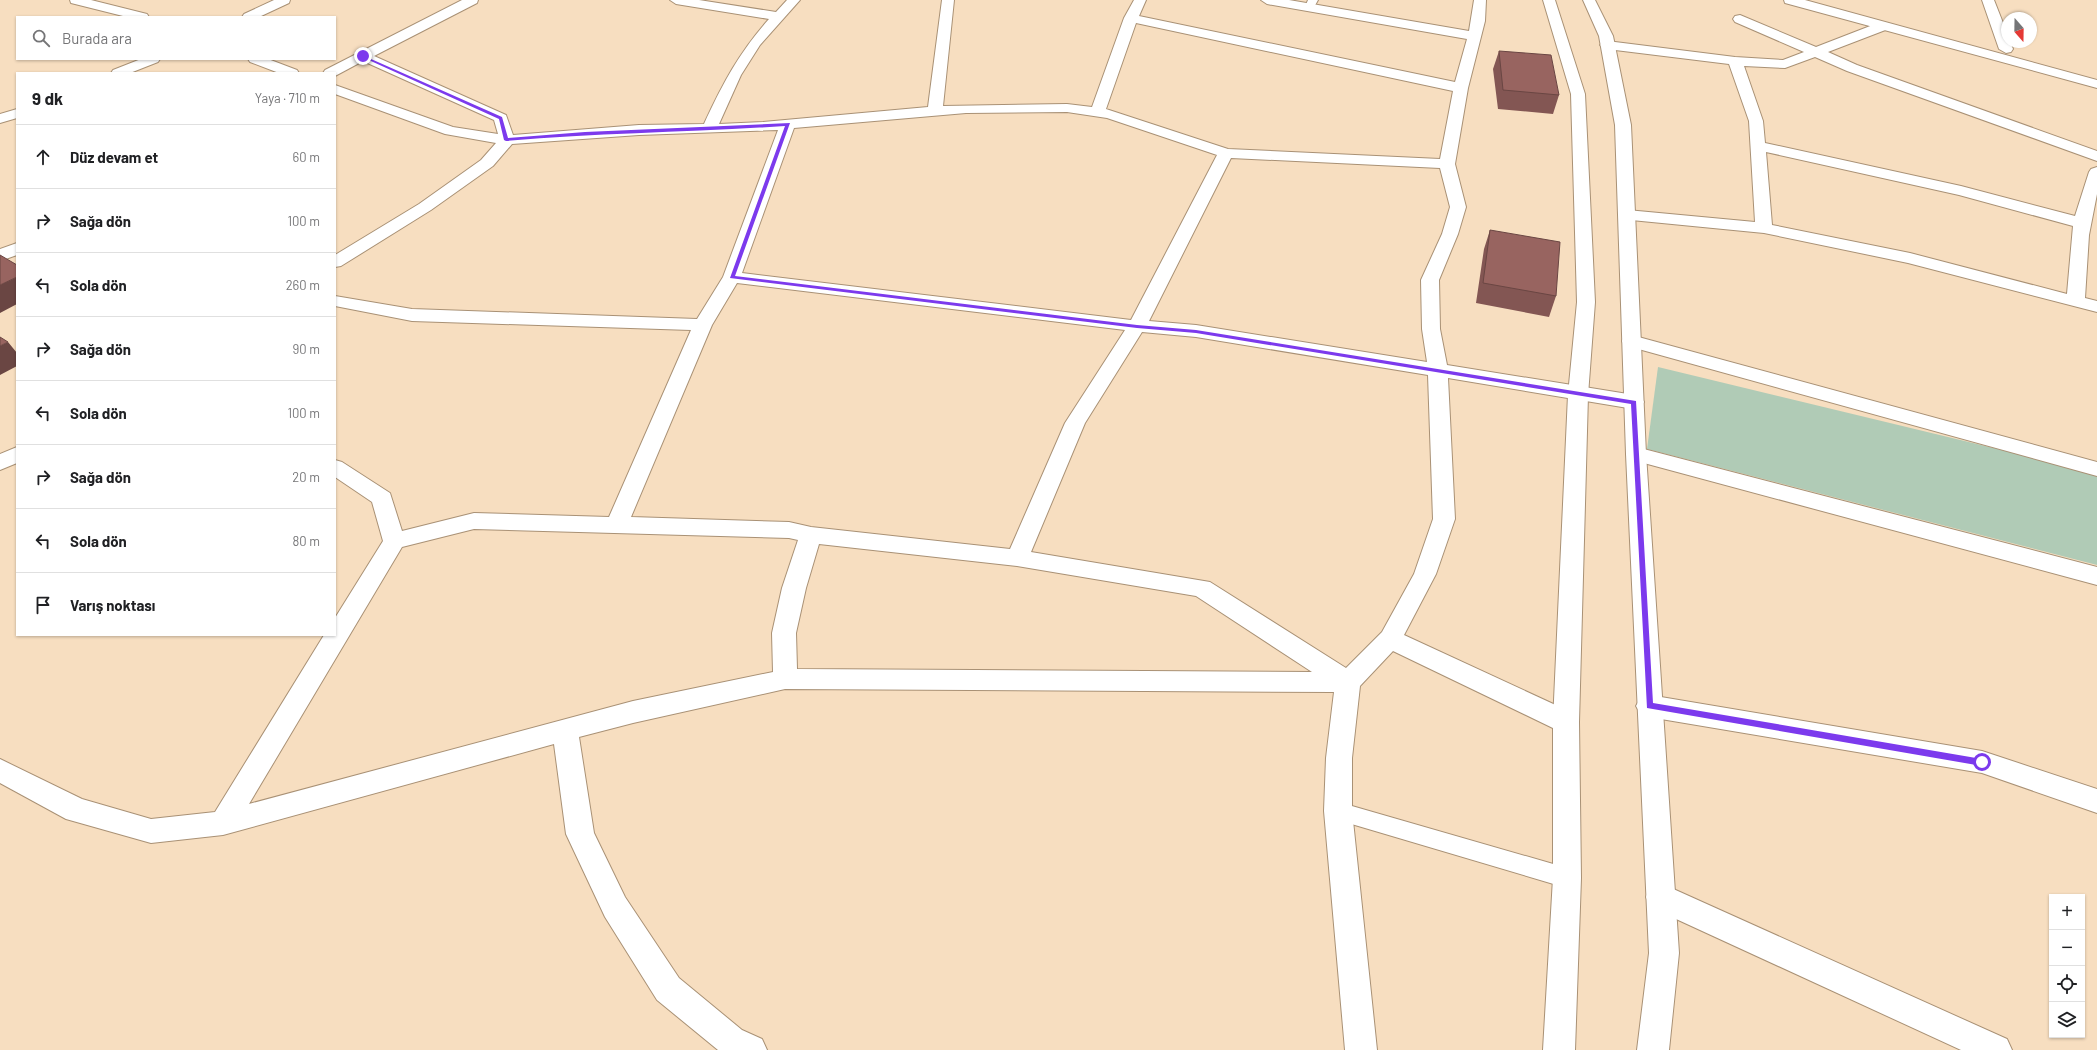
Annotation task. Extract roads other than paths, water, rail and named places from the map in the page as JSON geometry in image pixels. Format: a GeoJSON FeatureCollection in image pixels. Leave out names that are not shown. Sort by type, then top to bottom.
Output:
{"type":"FeatureCollection","features":[{"type":"Feature","properties":{"kind":"street"},"geometry":{"type":"LineString","coordinates":[[251,16],[284,0]]}},
{"type":"Feature","properties":{"kind":"street"},"geometry":{"type":"LineString","coordinates":[[332,72],[472,0]]}},
{"type":"Feature","properties":{"kind":"street"},"geometry":{"type":"LineString","coordinates":[[676,0],[779,17]]}},
{"type":"Feature","properties":{"kind":"street"},"geometry":{"type":"LineString","coordinates":[[709,129],[734,75],[756,43],[794,0]]}},
{"type":"Feature","properties":{"kind":"street"},"geometry":{"type":"LineString","coordinates":[[935,111],[948,0]]}},
{"type":"Feature","properties":{"kind":"street"},"geometry":{"type":"LineString","coordinates":[[1098,112],[1131,18],[1140,0]]}},
{"type":"Feature","properties":{"kind":"street"},"geometry":{"type":"LineString","coordinates":[[1267,0],[1311,4],[1474,36]]}},
{"type":"Feature","properties":{"kind":"street"},"geometry":{"type":"LineString","coordinates":[[1361,1050],[1338,811],[1339,758],[1348,682],[1390,638],[1425,574],[1444,519],[1438,371],[1431,329],[1430,280],[1450,234],[1458,207],[1447,164],[1461,88],[1474,36],[1480,0]]}},
{"type":"Feature","properties":{"kind":"street"},"geometry":{"type":"LineString","coordinates":[[1549,0],[1578,94],[1586,302],[1578,395],[1566,722],[1567,878],[1559,1050]]}},
{"type":"Feature","properties":{"kind":"street"},"geometry":{"type":"LineString","coordinates":[[1588,0],[1606,36],[1623,125],[1636,454],[1664,953],[1653,1050]]}},
{"type":"Feature","properties":{"kind":"street"},"geometry":{"type":"LineString","coordinates":[[1790,0],[2097,84]]}},
{"type":"Feature","properties":{"kind":"street"},"geometry":{"type":"LineString","coordinates":[[1819,0],[2097,72]]}},
{"type":"Feature","properties":{"kind":"street"},"geometry":{"type":"LineString","coordinates":[[1988,0],[2006,49]]}},
{"type":"Feature","properties":{"kind":"street"},"geometry":{"type":"LineString","coordinates":[[85,1],[138,16]]}},
{"type":"Feature","properties":{"kind":"street"},"geometry":{"type":"LineString","coordinates":[[1131,18],[1461,88]]}},
{"type":"Feature","properties":{"kind":"street"},"geometry":{"type":"LineString","coordinates":[[1740,19],[1852,68],[2097,156]]}},
{"type":"Feature","properties":{"kind":"street"},"geometry":{"type":"LineString","coordinates":[[1607,45],[1734,60],[1785,64],[1883,26]]}},
{"type":"Feature","properties":{"kind":"street"},"geometry":{"type":"LineString","coordinates":[[363,56],[500,118],[506,140]]}},
{"type":"Feature","properties":{"kind":"street"},"geometry":{"type":"LineString","coordinates":[[120,72],[150,60]]}},
{"type":"Feature","properties":{"kind":"street"},"geometry":{"type":"LineString","coordinates":[[258,60],[289,72]]}},
{"type":"Feature","properties":{"kind":"street"},"geometry":{"type":"LineString","coordinates":[[1734,60],[1756,121],[1764,228]]}},
{"type":"Feature","properties":{"kind":"street"},"geometry":{"type":"LineString","coordinates":[[336,89],[450,131],[506,140],[632,131],[709,129],[788,124],[935,111],[1020,107],[1067,108],[1109,114],[1226,153],[1255,156],[1447,164]]}},
{"type":"Feature","properties":{"kind":"street"},"geometry":{"type":"LineString","coordinates":[[336,105],[355,96]]}},
{"type":"Feature","properties":{"kind":"street"},"geometry":{"type":"LineString","coordinates":[[0,119],[16,113]]}},
{"type":"Feature","properties":{"kind":"street"},"geometry":{"type":"LineString","coordinates":[[617,524],[703,325],[732,277],[788,124]]}},
{"type":"Feature","properties":{"kind":"street"},"geometry":{"type":"LineString","coordinates":[[336,261],[426,207],[487,163],[506,140]]}},
{"type":"Feature","properties":{"kind":"street"},"geometry":{"type":"LineString","coordinates":[[1758,146],[1961,191],[2081,223]]}},
{"type":"Feature","properties":{"kind":"street"},"geometry":{"type":"LineString","coordinates":[[1017,558],[1075,423],[1137,326],[1226,153]]}},
{"type":"Feature","properties":{"kind":"street"},"geometry":{"type":"LineString","coordinates":[[2076,301],[2081,223],[2089,189],[2097,172]]}},
{"type":"Feature","properties":{"kind":"street"},"geometry":{"type":"LineString","coordinates":[[1627,215],[1764,228],[1910,258],[2097,307]]}},
{"type":"Feature","properties":{"kind":"street"},"geometry":{"type":"LineString","coordinates":[[0,256],[16,248]]}},
{"type":"Feature","properties":{"kind":"street"},"geometry":{"type":"LineString","coordinates":[[732,277],[1137,326],[1196,331],[1578,395],[1634,402]]}},
{"type":"Feature","properties":{"kind":"street"},"geometry":{"type":"LineString","coordinates":[[336,300],[412,315],[703,325]]}},
{"type":"Feature","properties":{"kind":"street"},"geometry":{"type":"LineString","coordinates":[[1631,341],[2097,469]]}},
{"type":"Feature","properties":{"kind":"street"},"geometry":{"type":"LineString","coordinates":[[1636,454],[2097,576]]}},
{"type":"Feature","properties":{"kind":"street"},"geometry":{"type":"LineString","coordinates":[[0,463],[16,455]]}},
{"type":"Feature","properties":{"kind":"street"},"geometry":{"type":"LineString","coordinates":[[336,468],[382,498],[394,541]]}},
{"type":"Feature","properties":{"kind":"street"},"geometry":{"type":"LineString","coordinates":[[223,823],[394,541],[474,521],[788,530],[811,535],[1017,558],[1202,588],[1348,682]]}},
{"type":"Feature","properties":{"kind":"street"},"geometry":{"type":"LineString","coordinates":[[785,679],[784,633],[794,588],[811,535]]}},
{"type":"Feature","properties":{"kind":"street"},"geometry":{"type":"LineString","coordinates":[[1390,638],[1566,722]]}},
{"type":"Feature","properties":{"kind":"street"},"geometry":{"type":"LineString","coordinates":[[0,770],[76,810],[151,831],[223,823],[633,712],[785,679],[1348,682]]}},
{"type":"Feature","properties":{"kind":"street"},"geometry":{"type":"LineString","coordinates":[[1649,706],[1982,762],[2097,801]]}},
{"type":"Feature","properties":{"kind":"street"},"geometry":{"type":"LineString","coordinates":[[565,730],[580,834],[615,907],[668,989],[731,1042],[751,1050]]}},
{"type":"Feature","properties":{"kind":"street"},"geometry":{"type":"LineString","coordinates":[[1660,898],[1996,1050]]}},
{"type":"Feature","properties":{"kind":"lane"},"geometry":{"type":"LineString","coordinates":[[1338,811],[1567,878]]}}]}
